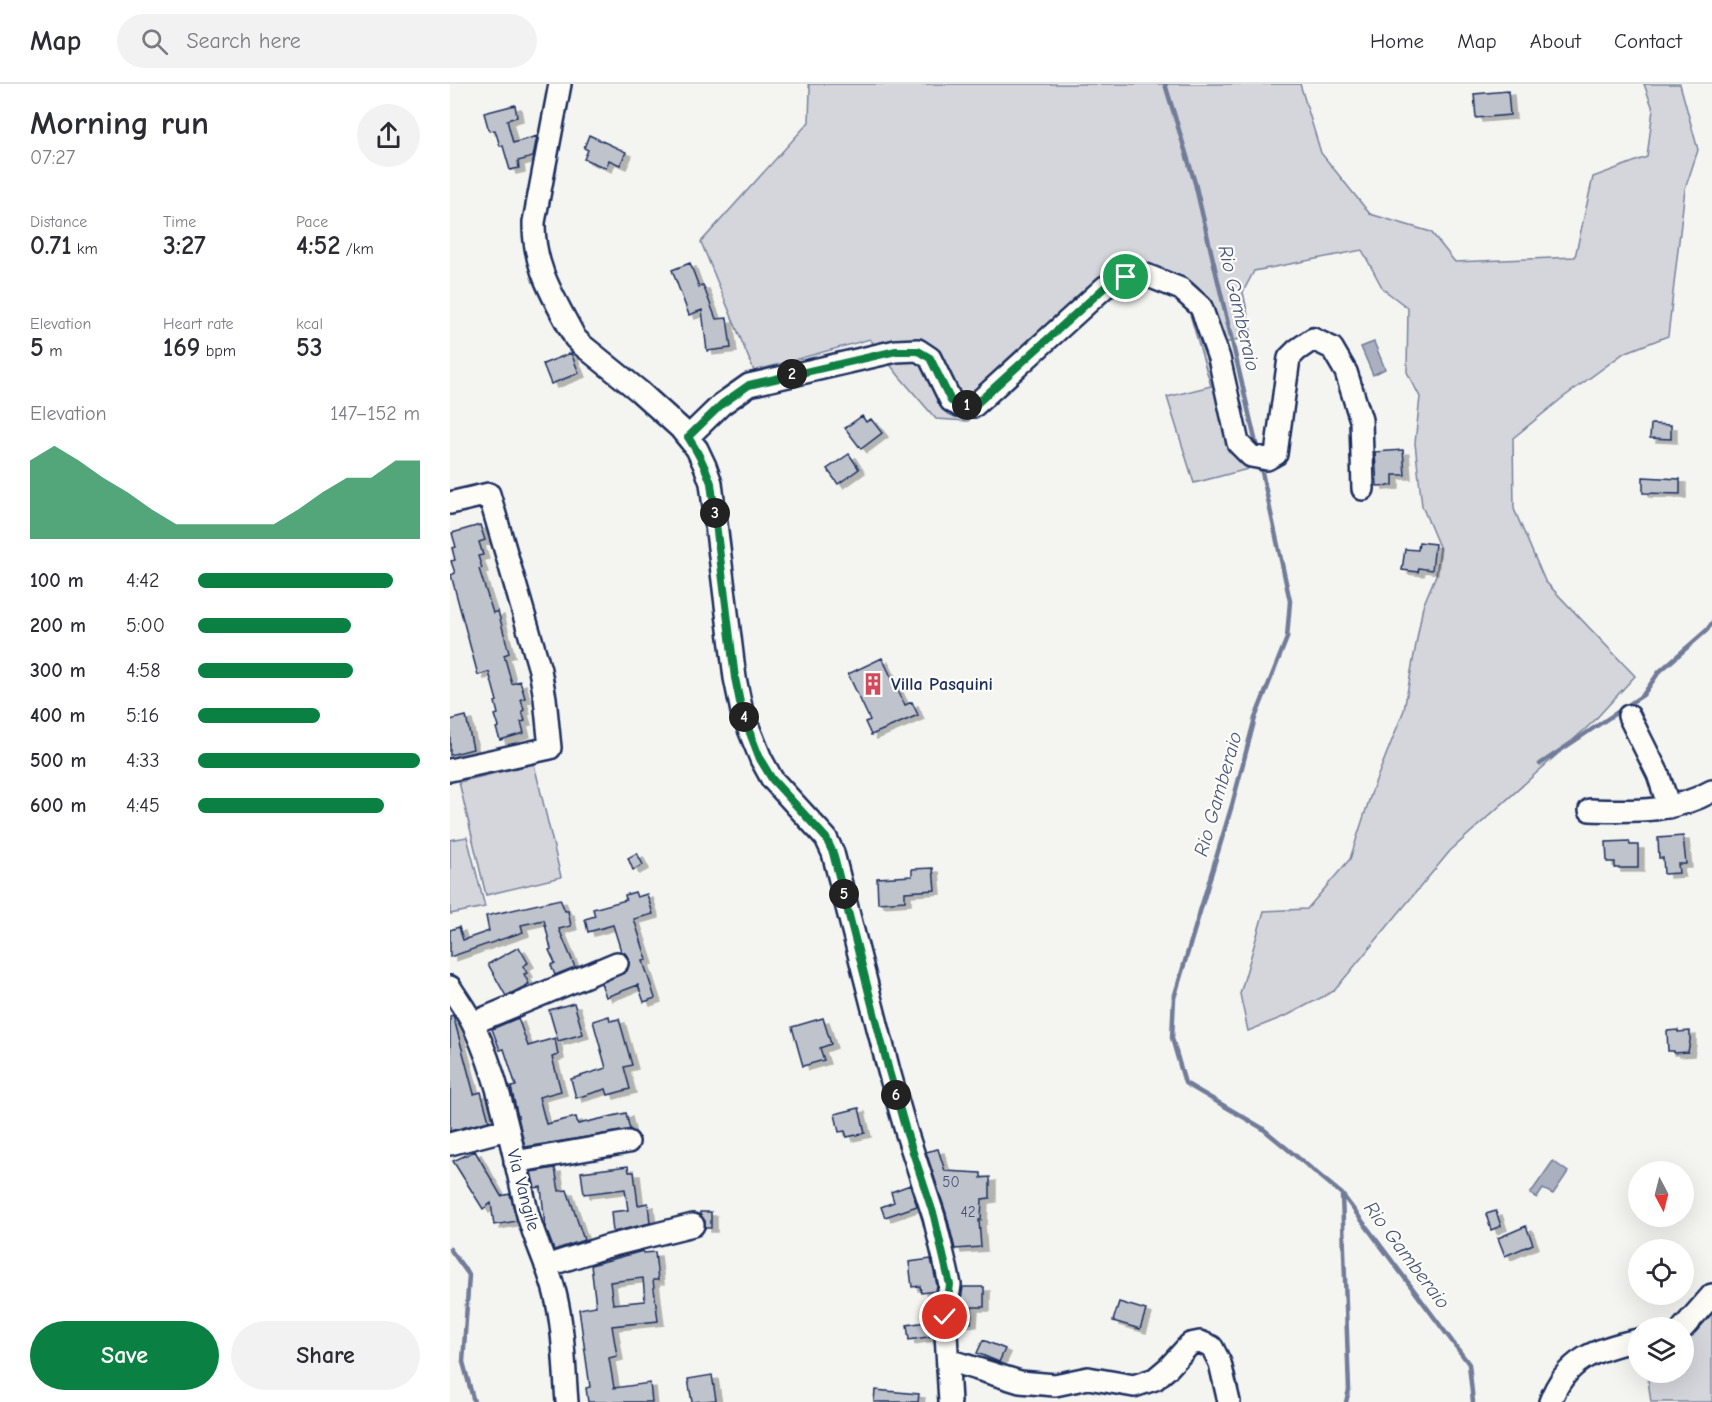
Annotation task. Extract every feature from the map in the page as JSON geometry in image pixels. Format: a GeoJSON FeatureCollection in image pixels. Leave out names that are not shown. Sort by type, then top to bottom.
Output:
{"type":"FeatureCollection","features":[{"type":"Feature","properties":{"kind":"street"},"geometry":{"type":"LineString","coordinates":[[560,84],[534,222],[537,259],[547,284],[575,338],[639,391],[688,437],[705,466],[711,483],[735,678],[746,723],[760,759],[772,779],[826,838],[833,853],[889,1071],[934,1216],[950,1285],[945,1317],[950,1402]]}},
{"type":"Feature","properties":{"kind":"street"},"geometry":{"type":"LineString","coordinates":[[688,437],[722,404],[749,385],[896,351],[918,351],[930,358],[951,401],[959,405],[974,406],[1105,287],[1126,277],[1146,275],[1181,290],[1201,306],[1218,358],[1238,443],[1251,456],[1267,459],[1276,454],[1289,358],[1313,339],[1332,348],[1346,372],[1361,420],[1364,489]]}},
{"type":"Feature","properties":{"kind":"street"},"geometry":{"type":"LineString","coordinates":[[450,502],[489,494],[540,670],[550,748],[450,770]]}},
{"type":"Feature","properties":{"kind":"street"},"geometry":{"type":"LineString","coordinates":[[1629,716],[1658,774],[1669,807]]}},
{"type":"Feature","properties":{"kind":"street"},"geometry":{"type":"LineString","coordinates":[[1590,810],[1633,811],[1669,807],[1690,802],[1712,791]]}},
{"type":"Feature","properties":{"kind":"street"},"geometry":{"type":"LineString","coordinates":[[473,1023],[617,963]]}},
{"type":"Feature","properties":{"kind":"street","name":"Via Vangile"},"geometry":{"type":"LineString","coordinates":[[450,987],[473,1023],[491,1068],[528,1215],[554,1290],[561,1320],[567,1402]]}},
{"type":"Feature","properties":{"kind":"street"},"geometry":{"type":"LineString","coordinates":[[450,1144],[507,1129]]}},
{"type":"Feature","properties":{"kind":"street"},"geometry":{"type":"LineString","coordinates":[[515,1162],[628,1142]]}},
{"type":"Feature","properties":{"kind":"street"},"geometry":{"type":"LineString","coordinates":[[546,1266],[605,1247],[693,1225]]}},
{"type":"Feature","properties":{"kind":"street"},"geometry":{"type":"LineString","coordinates":[[1693,1317],[1712,1295]]}},
{"type":"Feature","properties":{"kind":"street"},"geometry":{"type":"LineString","coordinates":[[948,1360],[1020,1382],[1055,1385],[1088,1378],[1134,1386],[1155,1379],[1190,1344],[1200,1342],[1212,1347],[1220,1363],[1229,1402]]}},
{"type":"Feature","properties":{"kind":"street"},"geometry":{"type":"LineString","coordinates":[[1550,1402],[1568,1370],[1582,1359],[1611,1346],[1628,1342]]}},
{"type":"Feature","properties":{"kind":"shaded area"},"geometry":{"type":"Polygon","coordinates":[[[808,84],[1300,84],[1321,153],[1370,214],[1431,232],[1455,262],[1575,257],[1593,177],[1647,157],[1653,109],[1644,84],[1680,84],[1698,150],[1685,189],[1668,336],[1624,353],[1513,438],[1514,509],[1545,581],[1635,676],[1593,722],[1450,851],[1334,991],[1288,1015],[1248,1031],[1240,994],[1264,911],[1307,909],[1350,859],[1373,788],[1404,710],[1423,606],[1436,575],[1440,549],[1422,506],[1415,443],[1420,397],[1407,372],[1408,308],[1383,289],[1362,250],[1254,271],[1243,292],[1252,335],[1225,343],[1248,469],[1194,483],[1167,397],[1211,386],[1187,304],[1148,286],[1110,290],[968,421],[936,419],[870,339],[754,371],[701,242],[809,122],[810,89],[808,84]]]}},
{"type":"Feature","properties":{"kind":"shaded area"},"geometry":{"type":"Polygon","coordinates":[[[534,764],[561,877],[486,895],[459,782],[534,764]]]}},
{"type":"Feature","properties":{"kind":"shaded area"},"geometry":{"type":"Polygon","coordinates":[[[467,837],[485,907],[450,914],[450,840],[467,837]]]}},
{"type":"Feature","properties":{"kind":"shaded area"},"geometry":{"type":"Polygon","coordinates":[[[1712,1304],[1712,1402],[1651,1402],[1648,1383],[1694,1383],[1694,1326],[1712,1304]]]}},
{"type":"Feature","properties":{"kind":"water"},"geometry":{"type":"Polygon","coordinates":[[[1374,342],[1385,369],[1373,375],[1361,347],[1374,342]]]}},
{"type":"Feature","properties":{"kind":"water"},"geometry":{"type":"Polygon","coordinates":[[[1553,1161],[1568,1172],[1553,1194],[1543,1189],[1537,1198],[1530,1194],[1553,1161]]]}},
{"type":"Feature","properties":{"kind":"building"},"geometry":{"type":"Polygon","coordinates":[[[1508,91],[1510,115],[1476,118],[1474,94],[1508,91]]]}},
{"type":"Feature","properties":{"kind":"building"},"geometry":{"type":"Polygon","coordinates":[[[515,105],[517,117],[507,120],[513,143],[537,136],[533,157],[518,161],[519,168],[510,170],[503,146],[500,146],[495,130],[489,131],[484,113],[515,105]]]}},
{"type":"Feature","properties":{"kind":"building"},"geometry":{"type":"Polygon","coordinates":[[[589,135],[626,152],[620,165],[609,160],[606,168],[584,159],[588,150],[584,148],[589,135]]]}},
{"type":"Feature","properties":{"kind":"building"},"geometry":{"type":"Polygon","coordinates":[[[690,263],[699,287],[703,285],[716,319],[727,318],[731,348],[707,351],[702,310],[689,315],[672,270],[690,263]]]}},
{"type":"Feature","properties":{"kind":"building"},"geometry":{"type":"Polygon","coordinates":[[[571,353],[579,373],[551,384],[543,364],[571,353]]]}},
{"type":"Feature","properties":{"kind":"building"},"geometry":{"type":"Polygon","coordinates":[[[862,416],[866,422],[871,419],[882,433],[861,449],[845,428],[862,416]]]}},
{"type":"Feature","properties":{"kind":"building"},"geometry":{"type":"Polygon","coordinates":[[[1651,424],[1671,425],[1671,439],[1650,438],[1651,424]]]}},
{"type":"Feature","properties":{"kind":"building"},"geometry":{"type":"Polygon","coordinates":[[[1403,450],[1405,475],[1393,475],[1393,485],[1377,486],[1375,452],[1403,450]]]}},
{"type":"Feature","properties":{"kind":"building"},"geometry":{"type":"Polygon","coordinates":[[[849,454],[859,469],[838,484],[827,469],[849,454]]]}},
{"type":"Feature","properties":{"kind":"building"},"geometry":{"type":"Polygon","coordinates":[[[1643,477],[1680,479],[1680,494],[1643,493],[1643,477]]]}},
{"type":"Feature","properties":{"kind":"building"},"geometry":{"type":"Polygon","coordinates":[[[480,525],[485,540],[479,542],[483,555],[478,556],[482,568],[479,569],[493,613],[498,611],[509,653],[504,655],[512,684],[520,681],[525,698],[521,699],[525,721],[521,722],[524,733],[500,740],[495,715],[498,714],[495,702],[497,701],[489,672],[478,675],[451,575],[455,573],[451,561],[455,560],[452,548],[456,547],[452,533],[480,525]]]}},
{"type":"Feature","properties":{"kind":"building"},"geometry":{"type":"Polygon","coordinates":[[[1419,542],[1435,544],[1432,570],[1419,568],[1418,572],[1402,570],[1405,549],[1418,550],[1419,542]]]}},
{"type":"Feature","properties":{"kind":"building"},"geometry":{"type":"Polygon","coordinates":[[[882,658],[905,705],[912,702],[918,715],[871,735],[865,722],[870,720],[848,674],[882,658]]]}},
{"type":"Feature","properties":{"kind":"building"},"geometry":{"type":"Polygon","coordinates":[[[466,716],[473,749],[450,755],[450,720],[466,716]]]}},
{"type":"Feature","properties":{"kind":"building"},"geometry":{"type":"Polygon","coordinates":[[[1683,836],[1686,864],[1678,864],[1679,873],[1664,874],[1663,858],[1659,858],[1658,838],[1683,836]]]}},
{"type":"Feature","properties":{"kind":"building"},"geometry":{"type":"Polygon","coordinates":[[[1629,841],[1630,845],[1638,845],[1638,868],[1615,868],[1615,862],[1607,862],[1606,842],[1629,841]]]}},
{"type":"Feature","properties":{"kind":"building"},"geometry":{"type":"Polygon","coordinates":[[[637,853],[643,865],[633,870],[628,858],[637,853]]]}},
{"type":"Feature","properties":{"kind":"building"},"geometry":{"type":"Polygon","coordinates":[[[933,868],[935,890],[905,892],[905,901],[878,903],[877,878],[912,876],[912,869],[933,868]]]}},
{"type":"Feature","properties":{"kind":"building"},"geometry":{"type":"Polygon","coordinates":[[[635,892],[637,897],[647,894],[653,914],[634,919],[647,960],[643,961],[655,998],[644,1002],[638,985],[606,997],[601,983],[627,971],[629,959],[621,951],[613,925],[588,932],[585,919],[595,916],[593,909],[626,900],[625,895],[635,892]]]}},
{"type":"Feature","properties":{"kind":"building"},"geometry":{"type":"Polygon","coordinates":[[[560,899],[565,911],[568,911],[571,926],[559,929],[575,967],[555,975],[551,965],[555,963],[549,950],[551,949],[544,920],[521,925],[523,932],[450,957],[450,930],[459,927],[463,940],[489,931],[486,916],[560,899]]]}},
{"type":"Feature","properties":{"kind":"building"},"geometry":{"type":"Polygon","coordinates":[[[519,947],[528,963],[523,966],[529,984],[506,996],[488,964],[519,947]]]}},
{"type":"Feature","properties":{"kind":"building"},"geometry":{"type":"Polygon","coordinates":[[[574,1003],[583,1034],[558,1041],[549,1010],[574,1003]]]}},
{"type":"Feature","properties":{"kind":"building"},"geometry":{"type":"Polygon","coordinates":[[[453,1015],[474,1094],[481,1092],[489,1121],[450,1131],[450,1016],[453,1015]]]}},
{"type":"Feature","properties":{"kind":"building"},"geometry":{"type":"Polygon","coordinates":[[[609,1016],[610,1021],[619,1019],[632,1065],[624,1067],[630,1089],[608,1095],[606,1089],[576,1098],[571,1079],[606,1068],[593,1021],[609,1016]]]}},
{"type":"Feature","properties":{"kind":"building"},"geometry":{"type":"Polygon","coordinates":[[[518,1018],[528,1046],[555,1038],[558,1055],[552,1057],[561,1091],[539,1097],[546,1124],[576,1117],[578,1124],[626,1113],[630,1130],[525,1147],[511,1087],[516,1086],[504,1049],[500,1050],[492,1029],[518,1018]]]}},
{"type":"Feature","properties":{"kind":"building"},"geometry":{"type":"Polygon","coordinates":[[[823,1018],[831,1044],[820,1048],[824,1060],[803,1066],[792,1027],[823,1018]]]}},
{"type":"Feature","properties":{"kind":"building"},"geometry":{"type":"Polygon","coordinates":[[[1678,1030],[1678,1032],[1690,1031],[1688,1052],[1668,1051],[1667,1031],[1678,1030]]]}},
{"type":"Feature","properties":{"kind":"building"},"geometry":{"type":"Polygon","coordinates":[[[859,1108],[865,1133],[847,1137],[845,1131],[839,1132],[835,1114],[859,1108]]]}},
{"type":"Feature","properties":{"kind":"building"},"geometry":{"type":"Polygon","coordinates":[[[938,1149],[945,1171],[981,1173],[981,1178],[990,1177],[990,1198],[982,1199],[981,1220],[979,1220],[981,1247],[955,1249],[926,1152],[938,1149]]]}},
{"type":"Feature","properties":{"kind":"building"},"geometry":{"type":"Polygon","coordinates":[[[475,1151],[501,1196],[510,1194],[517,1221],[494,1225],[491,1203],[483,1209],[453,1161],[475,1151]]]}},
{"type":"Feature","properties":{"kind":"building"},"geometry":{"type":"Polygon","coordinates":[[[628,1166],[629,1172],[634,1172],[638,1205],[648,1203],[650,1223],[613,1232],[611,1212],[628,1210],[625,1189],[584,1194],[581,1172],[628,1166]]]}},
{"type":"Feature","properties":{"kind":"building"},"geometry":{"type":"Polygon","coordinates":[[[555,1168],[559,1191],[567,1190],[584,1240],[554,1250],[545,1226],[541,1187],[535,1188],[531,1172],[555,1168]]]}},
{"type":"Feature","properties":{"kind":"building"},"geometry":{"type":"Polygon","coordinates":[[[910,1185],[917,1206],[885,1217],[881,1207],[894,1202],[891,1192],[910,1185]]]}},
{"type":"Feature","properties":{"kind":"building"},"geometry":{"type":"Polygon","coordinates":[[[1496,1211],[1501,1226],[1491,1230],[1486,1214],[1496,1211]]]}},
{"type":"Feature","properties":{"kind":"building"},"geometry":{"type":"Polygon","coordinates":[[[700,1212],[711,1212],[711,1228],[705,1228],[705,1221],[700,1212]]]}},
{"type":"Feature","properties":{"kind":"building"},"geometry":{"type":"Polygon","coordinates":[[[1526,1226],[1533,1244],[1505,1256],[1498,1238],[1526,1226]]]}},
{"type":"Feature","properties":{"kind":"building"},"geometry":{"type":"Polygon","coordinates":[[[643,1251],[644,1253],[655,1252],[658,1280],[653,1280],[658,1321],[612,1326],[617,1356],[609,1358],[614,1388],[650,1383],[652,1402],[588,1402],[586,1388],[590,1387],[579,1309],[596,1306],[591,1265],[643,1251]],[[643,1278],[610,1282],[613,1304],[645,1301],[643,1278]]]}},
{"type":"Feature","properties":{"kind":"building"},"geometry":{"type":"Polygon","coordinates":[[[931,1259],[937,1285],[936,1291],[921,1293],[920,1286],[912,1287],[909,1262],[931,1259]]]}},
{"type":"Feature","properties":{"kind":"building"},"geometry":{"type":"Polygon","coordinates":[[[963,1287],[984,1287],[984,1307],[972,1307],[971,1323],[958,1322],[963,1287]]]}},
{"type":"Feature","properties":{"kind":"building"},"geometry":{"type":"Polygon","coordinates":[[[1119,1302],[1146,1310],[1140,1329],[1113,1321],[1119,1302]]]}},
{"type":"Feature","properties":{"kind":"building"},"geometry":{"type":"Polygon","coordinates":[[[932,1321],[933,1336],[909,1340],[907,1325],[932,1321]]]}},
{"type":"Feature","properties":{"kind":"building"},"geometry":{"type":"Polygon","coordinates":[[[983,1340],[1005,1349],[999,1362],[977,1353],[983,1340]]]}},
{"type":"Feature","properties":{"kind":"building"},"geometry":{"type":"Polygon","coordinates":[[[712,1375],[716,1400],[692,1402],[688,1379],[712,1375]]]}},
{"type":"Feature","properties":{"kind":"building"},"geometry":{"type":"Polygon","coordinates":[[[875,1390],[919,1394],[918,1402],[874,1402],[875,1390]]]}},
{"type":"Feature","properties":{"kind":"waterway","name":"Rio Gamberaio"},"geometry":{"type":"LineString","coordinates":[[1165,84],[1195,183],[1258,452]]}},
{"type":"Feature","properties":{"kind":"waterway","name":"Rio Gamberaio"},"geometry":{"type":"LineString","coordinates":[[1260,463],[1290,601],[1287,638],[1255,718],[1232,805],[1174,998],[1172,1038],[1185,1083],[1262,1128],[1342,1194],[1469,1364],[1473,1402]]}},
{"type":"Feature","properties":{"kind":"waterway"},"geometry":{"type":"LineString","coordinates":[[1540,764],[1643,695],[1659,672],[1712,623]]}},
{"type":"Feature","properties":{"kind":"waterway"},"geometry":{"type":"LineString","coordinates":[[1342,1195],[1349,1390],[1346,1402]]}},
{"type":"Feature","properties":{"kind":"waterway"},"geometry":{"type":"LineString","coordinates":[[450,1249],[469,1275],[463,1362],[474,1402]]}},
{"type":"Feature","properties":{"kind":"place","name":"Villa Pasquini"},"geometry":{"type":"Point","coordinates":[873,684]}},
{"type":"Feature","properties":{"kind":"route"},"geometry":{"type":"LineString","coordinates":[[945,1317],[950,1285],[934,1216],[889,1071],[833,853],[826,838],[772,779],[760,759],[742,712],[735,678],[711,483],[697,449],[688,437],[722,404],[749,385],[896,351],[918,351],[930,358],[951,401],[959,405],[974,406],[1105,287],[1126,277]]}}]}
